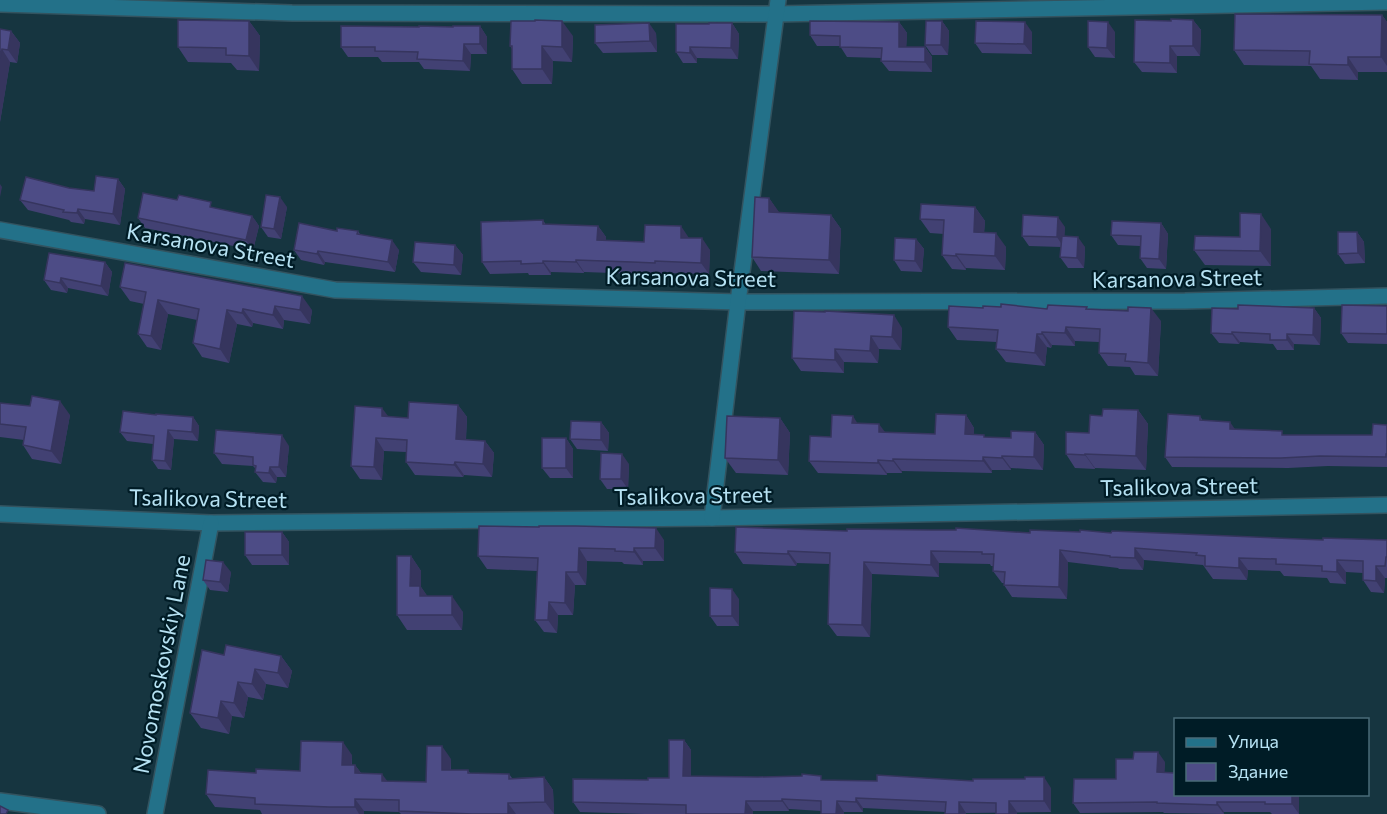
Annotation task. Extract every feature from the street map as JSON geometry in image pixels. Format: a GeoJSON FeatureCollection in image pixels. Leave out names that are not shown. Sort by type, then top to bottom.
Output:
{"type":"FeatureCollection","features":[{"type":"Feature","properties":{"kind":"street"},"geometry":{"type":"LineString","coordinates":[[0,4],[292,14],[1387,2]]}},
{"type":"Feature","properties":{"kind":"street"},"geometry":{"type":"LineString","coordinates":[[712,518],[777,7]]}},
{"type":"Feature","properties":{"kind":"street","name":"Karsanova Street"},"geometry":{"type":"LineString","coordinates":[[0,230],[335,290],[738,302],[1185,302],[1387,296]]}},
{"type":"Feature","properties":{"kind":"street","name":"Tsalikova Street"},"geometry":{"type":"LineString","coordinates":[[0,514],[211,523],[712,518],[1387,504]]}},
{"type":"Feature","properties":{"kind":"street","name":"Novomoskovskiy Lane"},"geometry":{"type":"LineString","coordinates":[[155,814],[211,523]]}},
{"type":"Feature","properties":{"kind":"street"},"geometry":{"type":"LineString","coordinates":[[0,801],[98,814]]}},
{"type":"Feature","properties":{"kind":"building"},"geometry":{"type":"Polygon","coordinates":[[[1235,14],[1382,15],[1381,57],[1348,57],[1348,65],[1309,64],[1310,51],[1234,50],[1235,14]]]}},
{"type":"Feature","properties":{"kind":"building"},"geometry":{"type":"Polygon","coordinates":[[[1171,19],[1193,20],[1193,46],[1170,46],[1170,63],[1134,62],[1135,20],[1171,21],[1171,19]]]}},
{"type":"Feature","properties":{"kind":"building"},"geometry":{"type":"Polygon","coordinates":[[[178,20],[249,21],[249,56],[226,55],[226,48],[178,47],[178,20]]]}},
{"type":"Feature","properties":{"kind":"building"},"geometry":{"type":"Polygon","coordinates":[[[511,21],[562,21],[562,47],[542,46],[542,69],[512,69],[511,21]]]}},
{"type":"Feature","properties":{"kind":"building"},"geometry":{"type":"Polygon","coordinates":[[[810,21],[899,22],[899,47],[925,47],[925,62],[881,61],[882,48],[840,47],[840,36],[810,35],[810,21]]]}},
{"type":"Feature","properties":{"kind":"building"},"geometry":{"type":"Polygon","coordinates":[[[926,21],[942,21],[941,45],[925,45],[926,21]]]}},
{"type":"Feature","properties":{"kind":"building"},"geometry":{"type":"Polygon","coordinates":[[[976,21],[1025,22],[1024,44],[975,43],[976,21]]]}},
{"type":"Feature","properties":{"kind":"building"},"geometry":{"type":"Polygon","coordinates":[[[1088,21],[1108,22],[1107,48],[1088,47],[1088,21]]]}},
{"type":"Feature","properties":{"kind":"building"},"geometry":{"type":"Polygon","coordinates":[[[649,23],[650,41],[595,43],[595,25],[649,23]]]}},
{"type":"Feature","properties":{"kind":"building"},"geometry":{"type":"Polygon","coordinates":[[[732,23],[731,48],[690,47],[690,53],[676,52],[676,24],[732,23]]]}},
{"type":"Feature","properties":{"kind":"building"},"geometry":{"type":"Polygon","coordinates":[[[341,26],[480,26],[480,44],[464,44],[463,61],[417,59],[418,52],[375,51],[375,47],[341,47],[341,26]]]}},
{"type":"Feature","properties":{"kind":"building"},"geometry":{"type":"Polygon","coordinates":[[[0,29],[11,31],[8,50],[2,49],[0,58],[0,29]]]}},
{"type":"Feature","properties":{"kind":"building"},"geometry":{"type":"Polygon","coordinates":[[[96,176],[118,179],[113,214],[78,209],[77,213],[63,212],[64,210],[20,200],[26,177],[69,188],[94,191],[96,176]]]}},
{"type":"Feature","properties":{"kind":"building"},"geometry":{"type":"Polygon","coordinates":[[[143,193],[177,200],[179,195],[211,202],[210,207],[252,216],[246,240],[138,218],[143,193]]]}},
{"type":"Feature","properties":{"kind":"building"},"geometry":{"type":"Polygon","coordinates":[[[266,195],[280,197],[274,229],[261,227],[266,195]]]}},
{"type":"Feature","properties":{"kind":"building"},"geometry":{"type":"Polygon","coordinates":[[[755,197],[769,198],[769,212],[831,215],[829,260],[752,257],[755,197]]]}},
{"type":"Feature","properties":{"kind":"building"},"geometry":{"type":"Polygon","coordinates":[[[921,204],[975,207],[974,232],[996,233],[995,256],[942,255],[944,220],[920,219],[921,204]]]}},
{"type":"Feature","properties":{"kind":"building"},"geometry":{"type":"Polygon","coordinates":[[[1240,213],[1261,214],[1260,251],[1194,250],[1195,236],[1240,237],[1240,213]]]}},
{"type":"Feature","properties":{"kind":"building"},"geometry":{"type":"Polygon","coordinates":[[[1023,215],[1058,217],[1057,237],[1022,236],[1023,215]]]}},
{"type":"Feature","properties":{"kind":"building"},"geometry":{"type":"Polygon","coordinates":[[[543,220],[543,224],[598,226],[597,240],[644,242],[645,225],[681,226],[681,238],[702,238],[701,263],[576,260],[576,262],[543,261],[543,263],[521,264],[521,261],[482,262],[481,222],[543,220]]]}},
{"type":"Feature","properties":{"kind":"building"},"geometry":{"type":"Polygon","coordinates":[[[1112,221],[1161,223],[1159,259],[1140,258],[1141,236],[1111,235],[1112,221]]]}},
{"type":"Feature","properties":{"kind":"building"},"geometry":{"type":"Polygon","coordinates":[[[299,223],[337,231],[337,228],[358,231],[357,234],[392,240],[388,262],[318,251],[317,254],[294,250],[299,223]]]}},
{"type":"Feature","properties":{"kind":"building"},"geometry":{"type":"Polygon","coordinates":[[[1338,232],[1357,232],[1358,253],[1338,254],[1338,232]]]}},
{"type":"Feature","properties":{"kind":"building"},"geometry":{"type":"Polygon","coordinates":[[[1062,236],[1078,237],[1077,258],[1060,257],[1062,236]]]}},
{"type":"Feature","properties":{"kind":"building"},"geometry":{"type":"Polygon","coordinates":[[[895,238],[916,239],[915,261],[894,260],[895,238]]]}},
{"type":"Feature","properties":{"kind":"building"},"geometry":{"type":"Polygon","coordinates":[[[415,242],[455,245],[454,265],[413,262],[415,242]]]}},
{"type":"Feature","properties":{"kind":"building"},"geometry":{"type":"Polygon","coordinates":[[[49,253],[105,262],[101,286],[61,278],[60,283],[44,280],[49,253]]]}},
{"type":"Feature","properties":{"kind":"building"},"geometry":{"type":"Polygon","coordinates":[[[125,263],[302,296],[300,310],[275,306],[273,315],[243,309],[242,313],[227,310],[220,349],[193,343],[199,309],[158,300],[151,336],[138,334],[146,292],[120,287],[125,263]]]}},
{"type":"Feature","properties":{"kind":"building"},"geometry":{"type":"Polygon","coordinates":[[[1001,304],[1047,309],[1048,305],[1128,311],[1128,307],[1151,308],[1148,363],[1125,361],[1126,354],[1099,353],[1100,329],[1066,327],[1065,333],[1042,332],[1042,334],[1037,334],[1035,353],[996,349],[998,330],[948,327],[949,306],[983,308],[983,306],[1001,307],[1001,304]]]}},
{"type":"Feature","properties":{"kind":"building"},"geometry":{"type":"Polygon","coordinates":[[[1238,305],[1314,308],[1313,335],[1287,334],[1287,340],[1270,340],[1270,334],[1211,333],[1212,308],[1238,309],[1238,305]]]}},
{"type":"Feature","properties":{"kind":"building"},"geometry":{"type":"Polygon","coordinates":[[[1342,305],[1387,306],[1387,334],[1341,333],[1342,305]]]}},
{"type":"Feature","properties":{"kind":"building"},"geometry":{"type":"Polygon","coordinates":[[[794,311],[894,315],[892,337],[871,336],[870,351],[835,349],[835,360],[792,358],[794,311]]]}},
{"type":"Feature","properties":{"kind":"building"},"geometry":{"type":"Polygon","coordinates":[[[32,396],[60,401],[51,451],[23,445],[26,427],[0,424],[0,403],[30,406],[32,396]]]}},
{"type":"Feature","properties":{"kind":"building"},"geometry":{"type":"Polygon","coordinates":[[[409,402],[458,405],[456,439],[485,441],[483,464],[406,462],[407,440],[376,438],[374,467],[351,466],[355,406],[382,408],[382,416],[408,418],[409,402]]]}},
{"type":"Feature","properties":{"kind":"building"},"geometry":{"type":"Polygon","coordinates":[[[1103,409],[1138,410],[1136,456],[1066,454],[1066,432],[1089,433],[1090,415],[1102,416],[1103,409]]]}},
{"type":"Feature","properties":{"kind":"building"},"geometry":{"type":"Polygon","coordinates":[[[123,411],[193,417],[192,432],[168,430],[165,461],[152,460],[154,436],[120,432],[123,411]]]}},
{"type":"Feature","properties":{"kind":"building"},"geometry":{"type":"Polygon","coordinates":[[[936,414],[966,415],[965,434],[1011,438],[1011,431],[1035,432],[1034,457],[983,457],[983,461],[893,459],[893,461],[878,460],[878,463],[809,461],[810,436],[831,437],[832,415],[853,416],[852,423],[879,424],[879,432],[935,434],[936,414]]]}},
{"type":"Feature","properties":{"kind":"building"},"geometry":{"type":"Polygon","coordinates":[[[1168,414],[1200,416],[1200,420],[1230,422],[1230,429],[1282,431],[1282,435],[1372,435],[1373,424],[1387,425],[1387,454],[1386,457],[1165,457],[1168,414]]]}},
{"type":"Feature","properties":{"kind":"building"},"geometry":{"type":"Polygon","coordinates":[[[727,416],[780,418],[778,460],[725,458],[727,416]]]}},
{"type":"Feature","properties":{"kind":"building"},"geometry":{"type":"Polygon","coordinates":[[[571,421],[601,422],[601,440],[570,439],[571,421]]]}},
{"type":"Feature","properties":{"kind":"building"},"geometry":{"type":"Polygon","coordinates":[[[216,430],[282,435],[279,467],[270,467],[269,473],[255,472],[253,457],[214,453],[216,430]]]}},
{"type":"Feature","properties":{"kind":"building"},"geometry":{"type":"Polygon","coordinates":[[[542,438],[566,438],[566,468],[542,468],[542,438]]]}},
{"type":"Feature","properties":{"kind":"building"},"geometry":{"type":"Polygon","coordinates":[[[601,453],[622,454],[621,479],[600,479],[601,453]]]}},
{"type":"Feature","properties":{"kind":"building"},"geometry":{"type":"Polygon","coordinates":[[[479,526],[656,528],[655,548],[634,548],[634,552],[579,548],[578,572],[566,572],[565,603],[549,602],[548,620],[535,620],[538,558],[478,556],[479,526]]]}},
{"type":"Feature","properties":{"kind":"building"},"geometry":{"type":"Polygon","coordinates":[[[736,527],[847,531],[847,529],[956,530],[956,528],[1030,533],[1030,530],[1080,532],[1080,530],[1323,540],[1323,538],[1387,540],[1387,557],[1385,566],[1376,566],[1376,581],[1363,580],[1363,561],[1337,560],[1337,572],[1322,571],[1322,566],[1276,564],[1276,559],[1239,558],[1239,568],[1205,566],[1205,556],[1196,555],[1197,553],[1135,548],[1135,558],[1060,550],[1059,587],[1004,585],[1005,572],[993,571],[994,554],[931,551],[931,565],[864,562],[862,625],[828,624],[830,553],[735,552],[736,527]]]}},
{"type":"Feature","properties":{"kind":"building"},"geometry":{"type":"Polygon","coordinates":[[[245,532],[282,532],[282,555],[245,555],[245,532]]]}},
{"type":"Feature","properties":{"kind":"building"},"geometry":{"type":"Polygon","coordinates":[[[397,556],[411,556],[410,586],[420,586],[420,596],[452,596],[452,615],[397,615],[397,556]]]}},
{"type":"Feature","properties":{"kind":"building"},"geometry":{"type":"Polygon","coordinates":[[[206,560],[223,562],[220,582],[203,580],[206,560]]]}},
{"type":"Feature","properties":{"kind":"building"},"geometry":{"type":"Polygon","coordinates":[[[710,588],[732,589],[732,616],[710,616],[710,588]]]}},
{"type":"Feature","properties":{"kind":"building"},"geometry":{"type":"Polygon","coordinates":[[[226,645],[281,656],[278,673],[255,669],[252,684],[238,682],[234,703],[221,701],[218,718],[190,713],[202,650],[224,655],[226,645]]]}},
{"type":"Feature","properties":{"kind":"building"},"geometry":{"type":"Polygon","coordinates":[[[669,740],[684,740],[683,776],[758,777],[802,776],[802,774],[821,776],[821,780],[877,781],[877,775],[973,781],[973,779],[1044,777],[1044,801],[1009,801],[1009,814],[996,814],[996,803],[959,802],[959,814],[945,814],[946,802],[856,798],[856,802],[837,801],[836,814],[821,814],[821,801],[782,799],[782,801],[746,801],[745,814],[686,814],[686,805],[573,802],[573,779],[669,778],[669,740]]]}},
{"type":"Feature","properties":{"kind":"building"},"geometry":{"type":"Polygon","coordinates":[[[301,741],[343,742],[342,765],[355,765],[355,773],[382,774],[382,781],[426,782],[427,746],[442,746],[442,770],[509,774],[509,779],[544,777],[545,802],[508,803],[508,814],[472,814],[399,811],[399,800],[355,799],[355,807],[329,807],[255,804],[255,798],[206,794],[208,770],[256,773],[256,769],[300,771],[301,741]]]}},
{"type":"Feature","properties":{"kind":"building"},"geometry":{"type":"Polygon","coordinates":[[[1134,752],[1158,752],[1157,772],[1174,773],[1174,796],[1292,796],[1292,804],[1265,804],[1265,802],[1217,802],[1217,805],[1157,802],[1073,803],[1074,779],[1116,779],[1116,759],[1133,759],[1134,752]]]}},
{"type":"Feature","properties":{"kind":"building"},"geometry":{"type":"Polygon","coordinates":[[[0,806],[8,810],[6,814],[0,814],[0,806]]]}}]}
